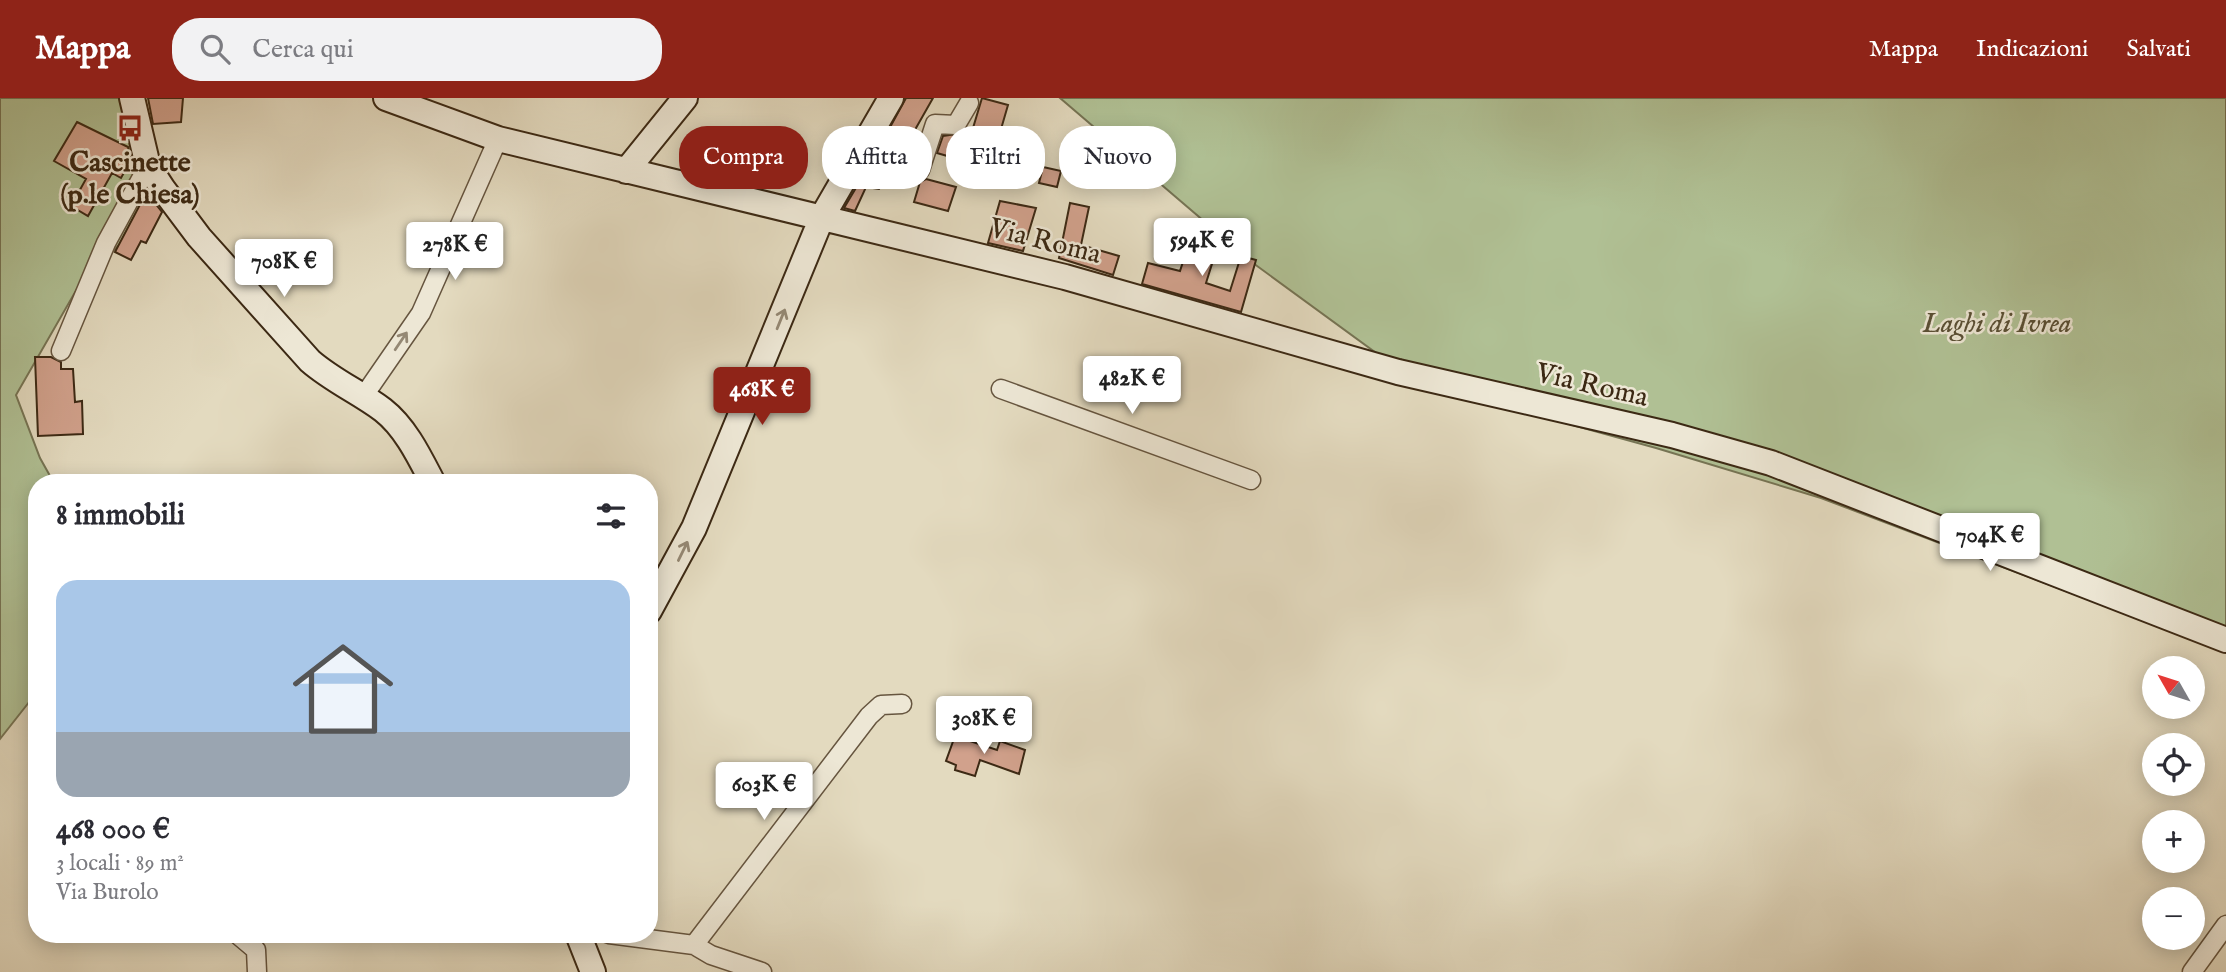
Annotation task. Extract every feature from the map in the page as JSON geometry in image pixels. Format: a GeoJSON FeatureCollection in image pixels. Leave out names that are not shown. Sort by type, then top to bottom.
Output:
{"type":"FeatureCollection","features":[{"type":"Feature","properties":{"kind":"street"},"geometry":{"type":"LineString","coordinates":[[132,98],[148,166],[176,208],[274,323],[333,381],[386,412],[410,441],[428,474]]}},
{"type":"Feature","properties":{"kind":"street","name":"Via Roma"},"geometry":{"type":"LineString","coordinates":[[386,98],[498,139],[1065,277],[1398,372],[1672,436],[1771,463],[2226,640]]}},
{"type":"Feature","properties":{"kind":"street"},"geometry":{"type":"LineString","coordinates":[[626,171],[685,98]]}},
{"type":"Feature","properties":{"kind":"street"},"geometry":{"type":"LineString","coordinates":[[874,126],[891,98]]}},
{"type":"Feature","properties":{"kind":"street"},"geometry":{"type":"LineString","coordinates":[[932,133],[935,124],[956,125],[969,103]]}},
{"type":"Feature","properties":{"kind":"street"},"geometry":{"type":"LineString","coordinates":[[363,397],[421,313],[498,139]]}},
{"type":"Feature","properties":{"kind":"street"},"geometry":{"type":"LineString","coordinates":[[61,351],[106,243],[148,166]]}},
{"type":"Feature","properties":{"kind":"street"},"geometry":{"type":"LineString","coordinates":[[658,594],[694,528],[822,216],[837,189]]}},
{"type":"Feature","properties":{"kind":"street"},"geometry":{"type":"LineString","coordinates":[[1001,389],[1251,480]]}},
{"type":"Feature","properties":{"kind":"street"},"geometry":{"type":"LineString","coordinates":[[694,945],[869,716],[881,705],[902,705]]}},
{"type":"Feature","properties":{"kind":"street"},"geometry":{"type":"LineString","coordinates":[[2192,972],[2226,925]]}},
{"type":"Feature","properties":{"kind":"street"},"geometry":{"type":"LineString","coordinates":[[658,940],[694,945],[711,955],[762,972]]}},
{"type":"Feature","properties":{"kind":"street"},"geometry":{"type":"LineString","coordinates":[[248,943],[256,950],[257,972]]}},
{"type":"Feature","properties":{"kind":"street"},"geometry":{"type":"LineString","coordinates":[[582,943],[593,972]]}},
{"type":"Feature","properties":{"kind":"green space"},"geometry":{"type":"Polygon","coordinates":[[[0,98],[137,98],[168,195],[78,287],[16,395],[40,458],[49,474],[28,474],[28,703],[0,739],[0,98]]]}},
{"type":"Feature","properties":{"kind":"green space","name":"Laghi di Ivrea"},"geometry":{"type":"Polygon","coordinates":[[[1060,98],[2226,98],[2226,652],[1821,498],[1656,448],[1416,382],[1253,263],[1166,189],[1176,189],[1176,126],[1093,126],[1060,98]]]}},
{"type":"Feature","properties":{"kind":"building"},"geometry":{"type":"Polygon","coordinates":[[[148,98],[183,98],[181,122],[153,124],[148,98]]]}},
{"type":"Feature","properties":{"kind":"building"},"geometry":{"type":"Polygon","coordinates":[[[906,98],[933,98],[917,126],[891,126],[906,98]]]}},
{"type":"Feature","properties":{"kind":"building"},"geometry":{"type":"Polygon","coordinates":[[[982,98],[1008,105],[1002,126],[974,126],[982,98]]]}},
{"type":"Feature","properties":{"kind":"building"},"geometry":{"type":"Polygon","coordinates":[[[77,122],[128,147],[131,160],[121,178],[112,173],[88,216],[71,206],[86,179],[54,161],[77,122]]]}},
{"type":"Feature","properties":{"kind":"building"},"geometry":{"type":"Polygon","coordinates":[[[943,136],[946,136],[946,156],[937,153],[943,136]]]}},
{"type":"Feature","properties":{"kind":"building"},"geometry":{"type":"Polygon","coordinates":[[[1045,167],[1059,171],[1057,187],[1045,184],[1045,167]]]}},
{"type":"Feature","properties":{"kind":"building"},"geometry":{"type":"Polygon","coordinates":[[[932,181],[946,184],[946,189],[955,189],[948,211],[914,202],[918,189],[932,189],[932,181]]]}},
{"type":"Feature","properties":{"kind":"building"},"geometry":{"type":"Polygon","coordinates":[[[855,189],[865,189],[855,211],[844,208],[855,189]]]}},
{"type":"Feature","properties":{"kind":"building"},"geometry":{"type":"Polygon","coordinates":[[[144,197],[154,202],[162,212],[146,243],[141,241],[131,260],[115,252],[144,197]]]}},
{"type":"Feature","properties":{"kind":"building"},"geometry":{"type":"Polygon","coordinates":[[[1000,201],[1036,208],[1023,251],[988,243],[1000,201]]]}},
{"type":"Feature","properties":{"kind":"building"},"geometry":{"type":"Polygon","coordinates":[[[1070,203],[1089,207],[1081,245],[1119,256],[1113,275],[1059,258],[1070,203]]]}},
{"type":"Feature","properties":{"kind":"building"},"geometry":{"type":"Polygon","coordinates":[[[1190,240],[1217,248],[1206,283],[1230,291],[1241,256],[1256,260],[1241,312],[1142,284],[1148,263],[1180,271],[1190,240]]]}},
{"type":"Feature","properties":{"kind":"building"},"geometry":{"type":"Polygon","coordinates":[[[35,357],[51,357],[61,362],[61,369],[73,369],[75,402],[82,401],[83,434],[38,436],[35,357]]]}},
{"type":"Feature","properties":{"kind":"building"},"geometry":{"type":"Polygon","coordinates":[[[955,736],[997,750],[1000,741],[1025,750],[1019,774],[980,760],[975,776],[955,770],[956,765],[946,761],[955,736]]]}},
{"type":"Feature","properties":{"kind":"place","name":"Cascinette (p.le Chiesa)"},"geometry":{"type":"Point","coordinates":[130,128]}}]}
